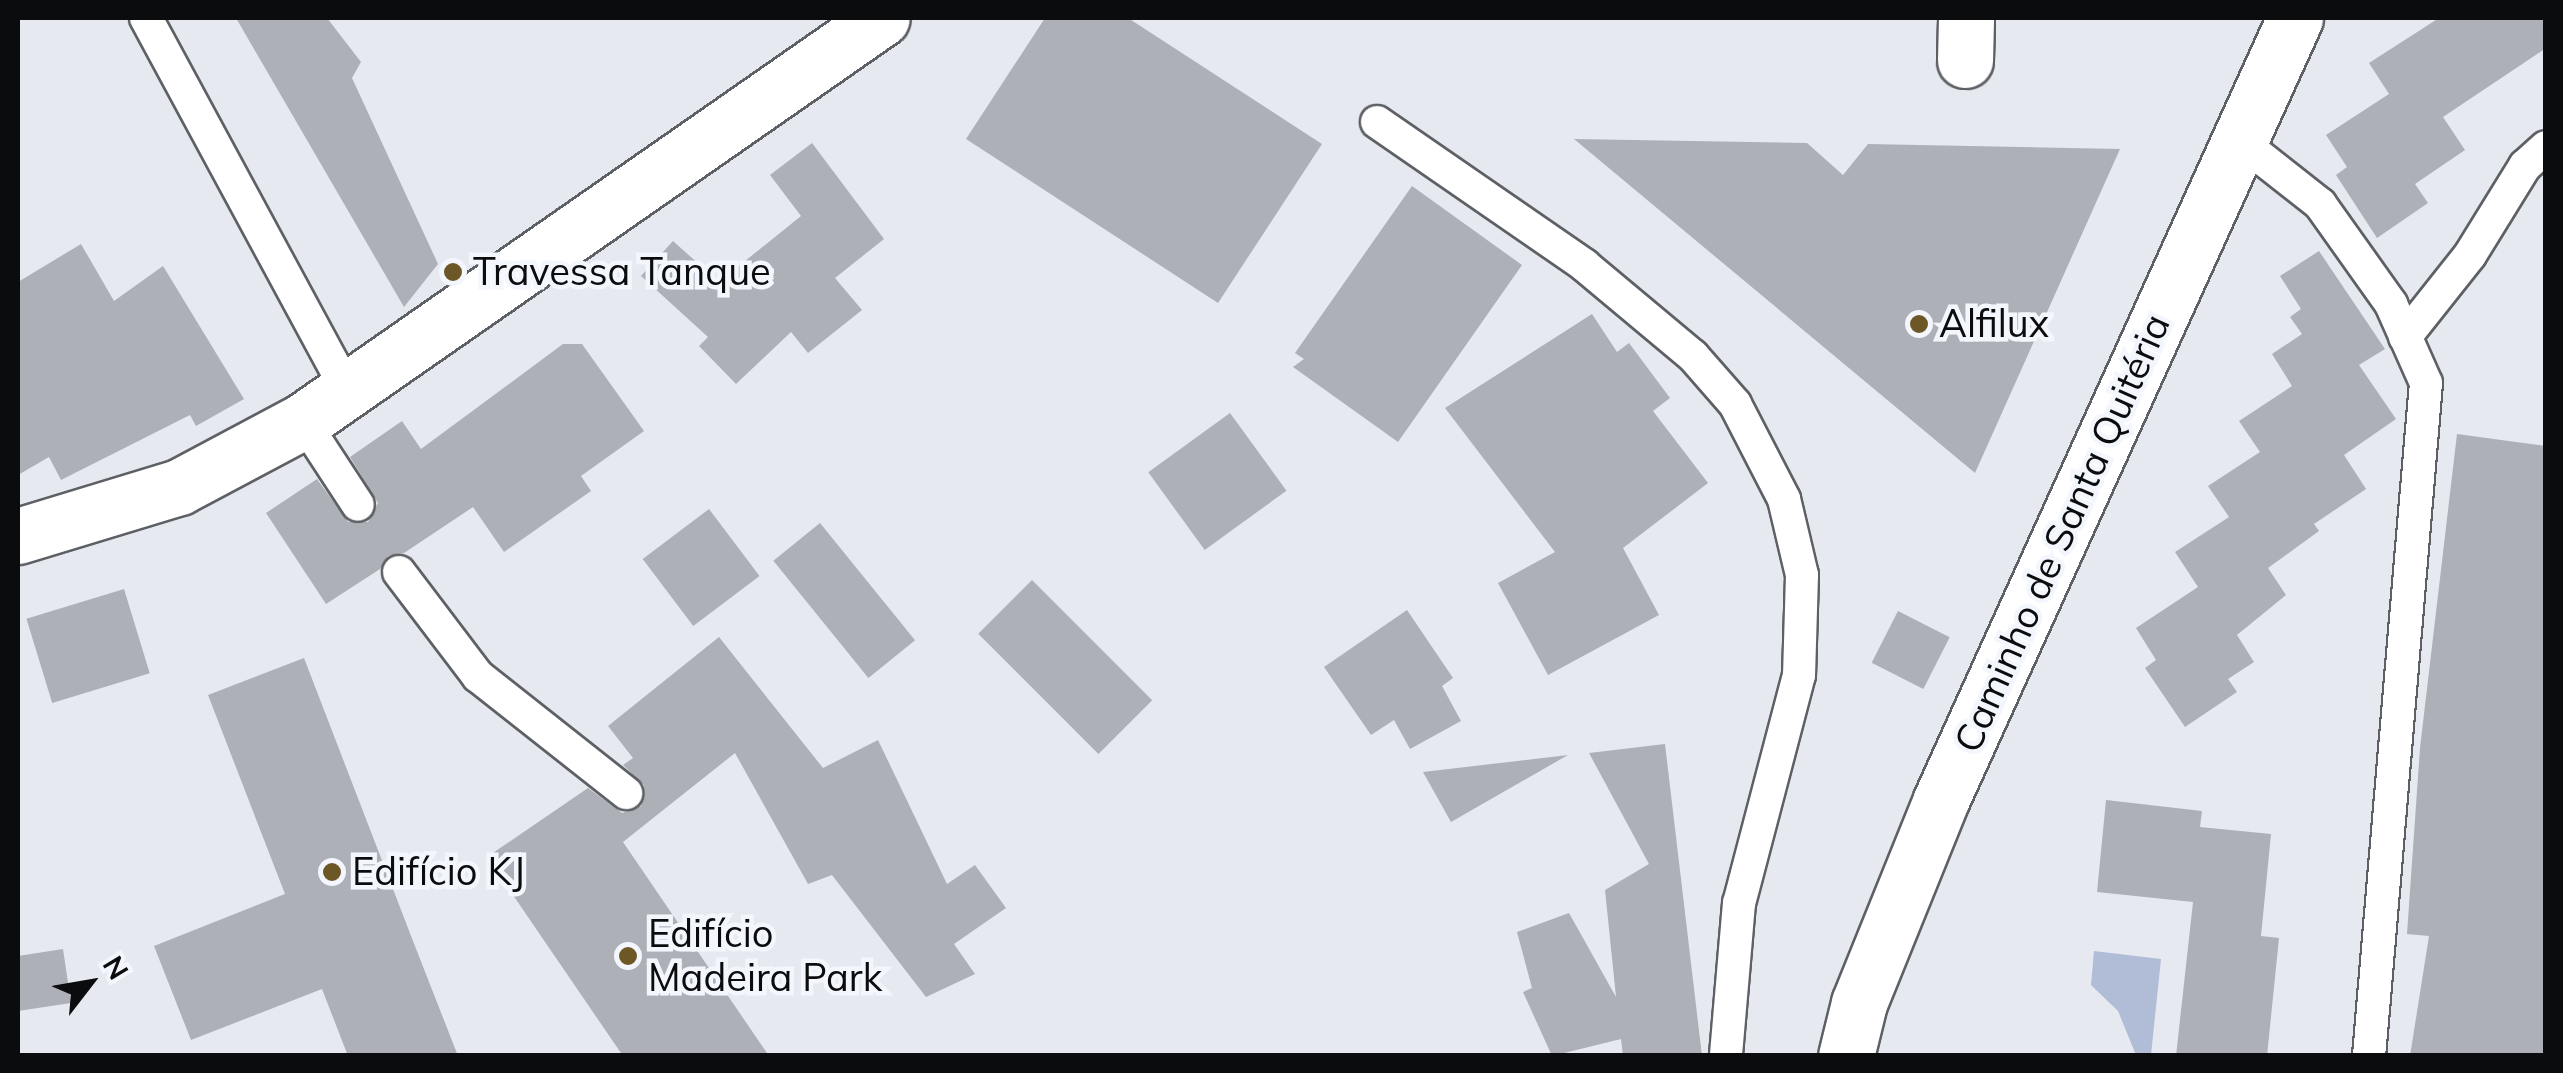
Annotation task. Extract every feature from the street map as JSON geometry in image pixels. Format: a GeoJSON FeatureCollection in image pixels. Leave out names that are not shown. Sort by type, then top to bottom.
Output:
{"type":"FeatureCollection","features":[{"type":"Feature","properties":{"kind":"street"},"geometry":{"type":"LineString","coordinates":[[18,536],[179,487],[303,421],[349,393],[882,18]]}},
{"type":"Feature","properties":{"kind":"street","name":"Caminho de Santa Quitéria"},"geometry":{"type":"LineString","coordinates":[[1846,1056],[1859,1003],[1941,800],[2295,18]]}},
{"type":"Feature","properties":{"kind":"lane"},"geometry":{"type":"LineString","coordinates":[[146,18],[349,393]]}},
{"type":"Feature","properties":{"kind":"lane"},"geometry":{"type":"LineString","coordinates":[[1377,122],[1584,265],[1693,356],[1736,404],[1784,500],[1802,574],[1799,675],[1738,903],[1726,1056]]}},
{"type":"Feature","properties":{"kind":"lane"},"geometry":{"type":"LineString","coordinates":[[2240,141],[2320,204],[2391,304],[2426,383],[2369,1056]]}},
{"type":"Feature","properties":{"kind":"lane"},"geometry":{"type":"LineString","coordinates":[[2405,337],[2470,255],[2524,166],[2546,147]]}},
{"type":"Feature","properties":{"kind":"lane"},"geometry":{"type":"LineString","coordinates":[[303,421],[358,505]]}},
{"type":"Feature","properties":{"kind":"lane"},"geometry":{"type":"LineString","coordinates":[[399,572],[478,676],[626,793]]}},
{"type":"Feature","properties":{"kind":"shaded area"},"geometry":{"type":"Polygon","coordinates":[[[2094,951],[2161,959],[2151,1055],[2136,1055],[2118,1011],[2091,985],[2094,951]]]}},
{"type":"Feature","properties":{"kind":"building"},"geometry":{"type":"Polygon","coordinates":[[[236,18],[327,18],[361,62],[352,78],[438,264],[404,307],[236,18]]]}},
{"type":"Feature","properties":{"kind":"building"},"geometry":{"type":"Polygon","coordinates":[[[1045,18],[1128,18],[1322,144],[1218,303],[966,139],[1045,18]]]}},
{"type":"Feature","properties":{"kind":"building"},"geometry":{"type":"Polygon","coordinates":[[[2439,18],[2546,18],[2546,48],[2443,117],[2465,150],[2415,184],[2428,203],[2377,238],[2336,175],[2347,167],[2326,135],[2389,94],[2369,63],[2439,18]]]}},
{"type":"Feature","properties":{"kind":"building","name":"Alfilux"},"geometry":{"type":"Polygon","coordinates":[[[1574,139],[1807,143],[1843,175],[1868,144],[2120,149],[1975,473],[1574,139]]]}},
{"type":"Feature","properties":{"kind":"building"},"geometry":{"type":"Polygon","coordinates":[[[812,143],[884,239],[835,278],[862,310],[808,353],[791,332],[736,384],[699,346],[708,337],[641,276],[673,241],[719,282],[801,216],[770,175],[812,143]]]}},
{"type":"Feature","properties":{"kind":"building"},"geometry":{"type":"Polygon","coordinates":[[[1412,186],[1522,265],[1398,442],[1293,367],[1304,359],[1295,353],[1412,186]]]}},
{"type":"Feature","properties":{"kind":"building"},"geometry":{"type":"Polygon","coordinates":[[[81,244],[114,301],[163,266],[244,399],[196,426],[190,415],[61,480],[49,457],[18,475],[18,282],[81,244]]]}},
{"type":"Feature","properties":{"kind":"building"},"geometry":{"type":"Polygon","coordinates":[[[2319,251],[2385,349],[2359,365],[2396,419],[2344,455],[2366,489],[2314,524],[2319,531],[2268,568],[2286,595],[2237,635],[2254,662],[2228,679],[2237,692],[2185,727],[2145,668],[2156,660],[2136,628],[2198,587],[2175,552],[2229,517],[2208,486],[2260,452],[2239,421],[2292,386],[2272,354],[2302,334],[2290,317],[2301,309],[2280,276],[2319,251]]]}},
{"type":"Feature","properties":{"kind":"building"},"geometry":{"type":"Polygon","coordinates":[[[1592,314],[1617,352],[1629,343],[1670,398],[1653,411],[1708,483],[1623,548],[1659,615],[1548,675],[1498,583],[1555,552],[1445,408],[1592,314]]]}},
{"type":"Feature","properties":{"kind":"building"},"geometry":{"type":"Polygon","coordinates":[[[563,344],[582,344],[644,431],[581,476],[591,491],[504,552],[473,507],[404,553],[388,556],[380,569],[326,604],[266,513],[317,479],[348,522],[368,522],[378,503],[350,457],[402,421],[421,449],[563,344]]]}},
{"type":"Feature","properties":{"kind":"building"},"geometry":{"type":"Polygon","coordinates":[[[1230,413],[1286,491],[1205,550],[1148,472],[1230,413]]]}},
{"type":"Feature","properties":{"kind":"building"},"geometry":{"type":"Polygon","coordinates":[[[2457,434],[2546,446],[2546,1056],[2410,1056],[2429,936],[2407,934],[2420,748],[2457,434]]]}},
{"type":"Feature","properties":{"kind":"building"},"geometry":{"type":"Polygon","coordinates":[[[709,509],[760,576],[693,626],[643,559],[709,509]]]}},
{"type":"Feature","properties":{"kind":"building"},"geometry":{"type":"Polygon","coordinates":[[[820,523],[915,640],[868,678],[773,561],[820,523]]]}},
{"type":"Feature","properties":{"kind":"building"},"geometry":{"type":"Polygon","coordinates":[[[1032,580],[1152,700],[1098,754],[978,634],[1032,580]]]}},
{"type":"Feature","properties":{"kind":"building"},"geometry":{"type":"Polygon","coordinates":[[[124,589],[150,673],[52,703],[26,619],[124,589]]]}},
{"type":"Feature","properties":{"kind":"building"},"geometry":{"type":"Polygon","coordinates":[[[1407,610],[1453,678],[1442,686],[1461,721],[1410,749],[1394,720],[1371,735],[1324,667],[1407,610]]]}},
{"type":"Feature","properties":{"kind":"building"},"geometry":{"type":"Polygon","coordinates":[[[1898,611],[1950,637],[1923,689],[1872,663],[1898,611]]]}},
{"type":"Feature","properties":{"kind":"building"},"geometry":{"type":"Polygon","coordinates":[[[719,637],[823,768],[878,740],[947,884],[975,865],[1006,908],[954,944],[975,974],[926,997],[832,875],[808,884],[735,753],[623,842],[769,1056],[623,1056],[487,857],[588,788],[622,813],[641,806],[644,785],[623,765],[633,758],[608,726],[719,637]]]}},
{"type":"Feature","properties":{"kind":"building","name":"Edifício KJ"},"geometry":{"type":"Polygon","coordinates":[[[304,658],[458,1056],[348,1056],[322,989],[191,1040],[154,946],[285,894],[208,695],[304,658]]]}},
{"type":"Feature","properties":{"kind":"building"},"geometry":{"type":"Polygon","coordinates":[[[1665,744],[1702,1056],[1623,1056],[1621,1039],[1552,1056],[1523,992],[1532,988],[1517,932],[1569,913],[1616,997],[1605,890],[1649,864],[1589,753],[1665,744]]]}},
{"type":"Feature","properties":{"kind":"building"},"geometry":{"type":"Polygon","coordinates":[[[1568,755],[1451,822],[1423,772],[1568,755]]]}},
{"type":"Feature","properties":{"kind":"building"},"geometry":{"type":"Polygon","coordinates":[[[2106,800],[2202,811],[2200,827],[2271,834],[2261,936],[2279,938],[2267,1056],[2176,1056],[2193,902],[2097,892],[2106,800]]]}},
{"type":"Feature","properties":{"kind":"building"},"geometry":{"type":"Polygon","coordinates":[[[63,949],[71,1003],[18,1011],[18,956],[63,949]]]}},
{"type":"Feature","properties":{"kind":"place","name":"Travessa Tanque"},"geometry":{"type":"Point","coordinates":[453,272]}},
{"type":"Feature","properties":{"kind":"place","name":"Alfilux"},"geometry":{"type":"Point","coordinates":[1919,324]}},
{"type":"Feature","properties":{"kind":"place","name":"Edifício KJ"},"geometry":{"type":"Point","coordinates":[332,872]}},
{"type":"Feature","properties":{"kind":"place","name":"Edifício Madeira Park"},"geometry":{"type":"Point","coordinates":[628,956]}}]}
